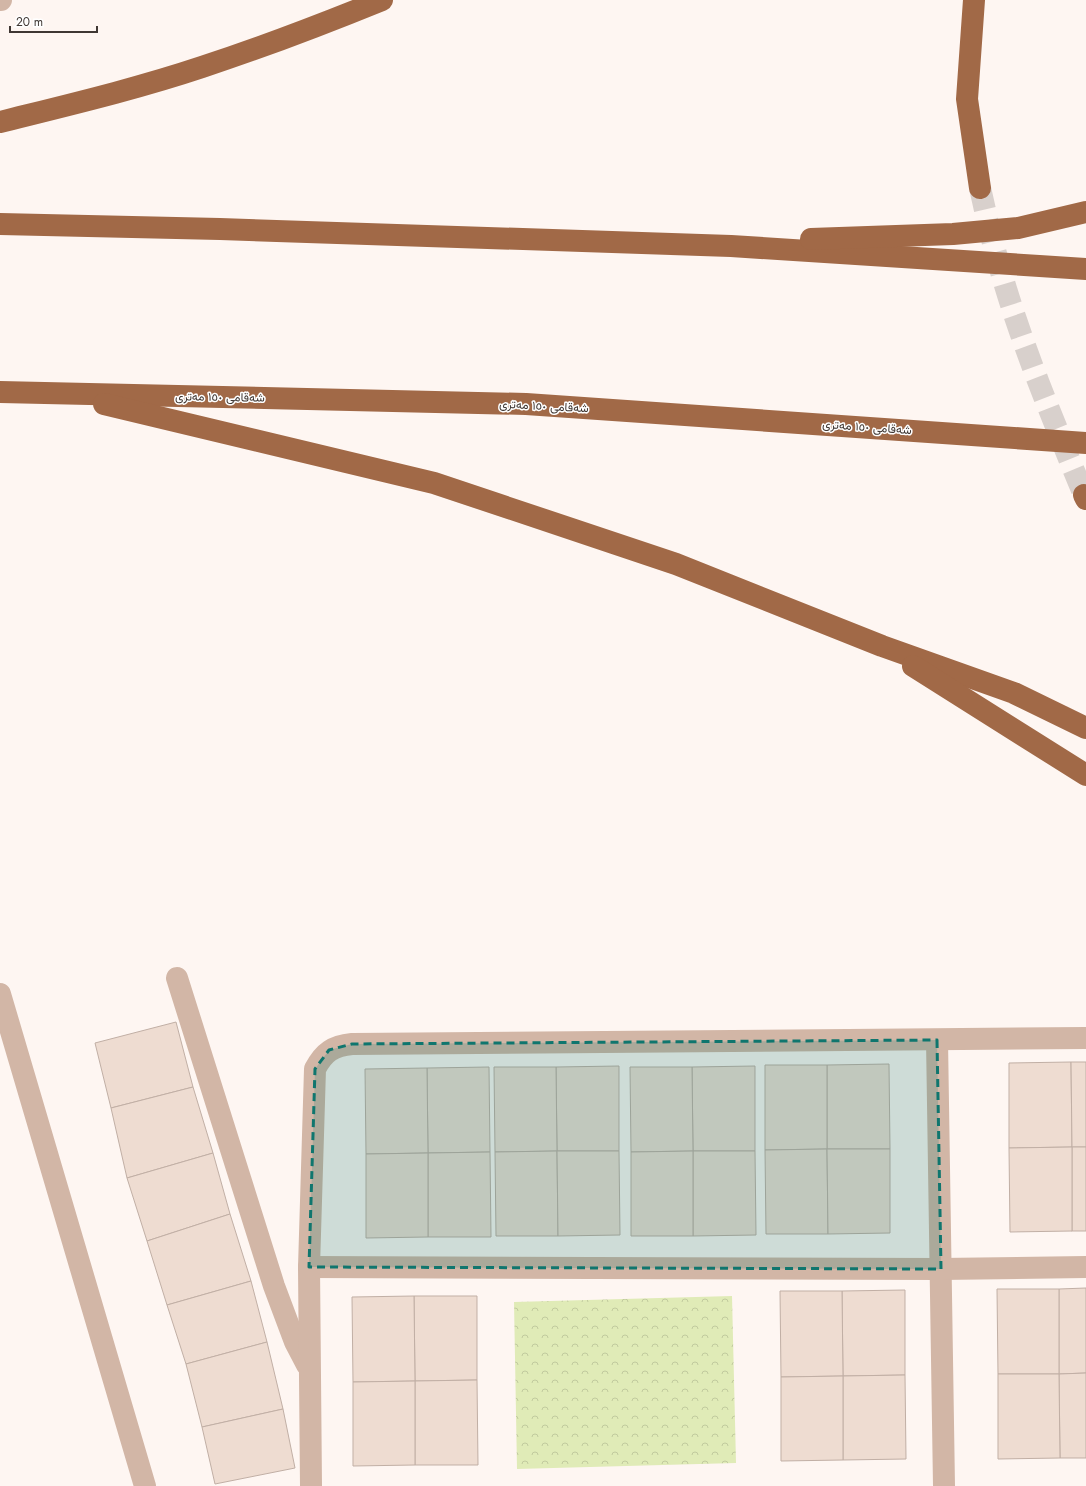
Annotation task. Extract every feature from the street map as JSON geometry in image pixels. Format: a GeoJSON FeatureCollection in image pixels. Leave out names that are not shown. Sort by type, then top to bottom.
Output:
{"type":"FeatureCollection","features":[{"type":"Feature","properties":{"kind":"highway"},"geometry":{"type":"LineString","coordinates":[[0,122],[103,96],[201,67],[270,43],[382,0]]}},
{"type":"Feature","properties":{"kind":"highway"},"geometry":{"type":"LineString","coordinates":[[974,0],[967,99],[980,188]]}},
{"type":"Feature","properties":{"kind":"highway"},"geometry":{"type":"LineString","coordinates":[[731,246],[832,238],[953,234],[1018,228],[1086,212]]}},
{"type":"Feature","properties":{"kind":"highway"},"geometry":{"type":"LineString","coordinates":[[0,224],[228,229],[731,246],[1086,269]]}},
{"type":"Feature","properties":{"kind":"highway","name":"شەقامی ١٥٠ مەتری"},"geometry":{"type":"LineString","coordinates":[[0,392],[526,404],[1086,442]]}},
{"type":"Feature","properties":{"kind":"highway"},"geometry":{"type":"LineString","coordinates":[[62,394],[434,483],[676,564],[882,646],[1014,693],[1086,728]]}},
{"type":"Feature","properties":{"kind":"highway"},"geometry":{"type":"LineString","coordinates":[[882,646],[1086,775]]}},
{"type":"Feature","properties":{"kind":"street"},"geometry":{"type":"LineString","coordinates":[[177,978],[274,1286],[295,1342],[309,1369],[310,1396]]}},
{"type":"Feature","properties":{"kind":"street"},"geometry":{"type":"LineString","coordinates":[[0,994],[145,1486]]}},
{"type":"Feature","properties":{"kind":"street"},"geometry":{"type":"LineString","coordinates":[[311,1486],[308,1267],[315,1069],[321,1059],[330,1050],[340,1045],[1086,1038]]}},
{"type":"Feature","properties":{"kind":"street"},"geometry":{"type":"LineString","coordinates":[[937,1040],[944,1486]]}},
{"type":"Feature","properties":{"kind":"street"},"geometry":{"type":"LineString","coordinates":[[308,1267],[941,1269],[1086,1267]]}},
{"type":"Feature","properties":{"kind":"highlighted area"},"geometry":{"type":"Polygon","coordinates":[[[937,1040],[941,1269],[309,1267],[315,1069],[329,1050],[352,1044],[937,1040]]]}},
{"type":"Feature","properties":{"kind":"green space"},"geometry":{"type":"Polygon","coordinates":[[[732,1296],[736,1463],[517,1469],[514,1302],[732,1296]]]}},
{"type":"Feature","properties":{"kind":"building"},"geometry":{"type":"Polygon","coordinates":[[[176,1022],[193,1087],[111,1108],[95,1043],[176,1022]]]}},
{"type":"Feature","properties":{"kind":"building"},"geometry":{"type":"Polygon","coordinates":[[[1071,1062],[1072,1147],[1009,1148],[1009,1063],[1071,1062]]]}},
{"type":"Feature","properties":{"kind":"building"},"geometry":{"type":"Polygon","coordinates":[[[1071,1062],[1086,1062],[1086,1147],[1072,1147],[1071,1062]]]}},
{"type":"Feature","properties":{"kind":"building"},"geometry":{"type":"Polygon","coordinates":[[[889,1064],[890,1149],[827,1149],[827,1065],[889,1064]]]}},
{"type":"Feature","properties":{"kind":"building"},"geometry":{"type":"Polygon","coordinates":[[[765,1065],[827,1065],[827,1149],[765,1150],[765,1065]]]}},
{"type":"Feature","properties":{"kind":"building"},"geometry":{"type":"Polygon","coordinates":[[[619,1066],[619,1151],[557,1151],[556,1067],[619,1066]]]}},
{"type":"Feature","properties":{"kind":"building"},"geometry":{"type":"Polygon","coordinates":[[[755,1066],[755,1151],[693,1151],[692,1067],[755,1066]]]}},
{"type":"Feature","properties":{"kind":"building"},"geometry":{"type":"Polygon","coordinates":[[[489,1067],[490,1152],[428,1153],[427,1068],[489,1067]]]}},
{"type":"Feature","properties":{"kind":"building"},"geometry":{"type":"Polygon","coordinates":[[[494,1067],[556,1067],[557,1151],[495,1152],[494,1067]]]}},
{"type":"Feature","properties":{"kind":"building"},"geometry":{"type":"Polygon","coordinates":[[[630,1067],[692,1067],[693,1151],[631,1152],[630,1067]]]}},
{"type":"Feature","properties":{"kind":"building"},"geometry":{"type":"Polygon","coordinates":[[[427,1068],[428,1153],[366,1154],[365,1069],[427,1068]]]}},
{"type":"Feature","properties":{"kind":"building"},"geometry":{"type":"Polygon","coordinates":[[[193,1087],[213,1153],[127,1178],[111,1108],[193,1087]]]}},
{"type":"Feature","properties":{"kind":"building"},"geometry":{"type":"Polygon","coordinates":[[[1072,1147],[1086,1147],[1086,1231],[1072,1231],[1072,1147]]]}},
{"type":"Feature","properties":{"kind":"building"},"geometry":{"type":"Polygon","coordinates":[[[1072,1147],[1072,1231],[1010,1232],[1009,1148],[1072,1147]]]}},
{"type":"Feature","properties":{"kind":"building"},"geometry":{"type":"Polygon","coordinates":[[[827,1149],[828,1234],[766,1234],[765,1150],[827,1149]]]}},
{"type":"Feature","properties":{"kind":"building"},"geometry":{"type":"Polygon","coordinates":[[[827,1149],[890,1149],[890,1233],[828,1234],[827,1149]]]}},
{"type":"Feature","properties":{"kind":"building"},"geometry":{"type":"Polygon","coordinates":[[[557,1151],[558,1236],[496,1236],[495,1152],[557,1151]]]}},
{"type":"Feature","properties":{"kind":"building"},"geometry":{"type":"Polygon","coordinates":[[[557,1151],[619,1151],[620,1235],[558,1236],[557,1151]]]}},
{"type":"Feature","properties":{"kind":"building"},"geometry":{"type":"Polygon","coordinates":[[[693,1151],[755,1151],[756,1235],[693,1236],[693,1151]]]}},
{"type":"Feature","properties":{"kind":"building"},"geometry":{"type":"Polygon","coordinates":[[[693,1151],[693,1236],[631,1236],[631,1152],[693,1151]]]}},
{"type":"Feature","properties":{"kind":"building"},"geometry":{"type":"Polygon","coordinates":[[[490,1152],[491,1237],[428,1237],[428,1153],[490,1152]]]}},
{"type":"Feature","properties":{"kind":"building"},"geometry":{"type":"Polygon","coordinates":[[[213,1153],[230,1214],[147,1241],[127,1178],[213,1153]]]}},
{"type":"Feature","properties":{"kind":"building"},"geometry":{"type":"Polygon","coordinates":[[[428,1153],[428,1237],[366,1238],[366,1154],[428,1153]]]}},
{"type":"Feature","properties":{"kind":"building"},"geometry":{"type":"Polygon","coordinates":[[[230,1214],[251,1281],[167,1305],[147,1241],[230,1214]]]}},
{"type":"Feature","properties":{"kind":"building"},"geometry":{"type":"Polygon","coordinates":[[[251,1281],[267,1342],[186,1364],[167,1305],[251,1281]]]}},
{"type":"Feature","properties":{"kind":"building"},"geometry":{"type":"Polygon","coordinates":[[[1086,1288],[1086,1373],[1059,1374],[1059,1289],[1086,1288]]]}},
{"type":"Feature","properties":{"kind":"building"},"geometry":{"type":"Polygon","coordinates":[[[997,1289],[1059,1289],[1059,1374],[998,1374],[997,1289]]]}},
{"type":"Feature","properties":{"kind":"building"},"geometry":{"type":"Polygon","coordinates":[[[905,1290],[905,1375],[843,1376],[842,1291],[905,1290]]]}},
{"type":"Feature","properties":{"kind":"building"},"geometry":{"type":"Polygon","coordinates":[[[780,1291],[842,1291],[843,1376],[781,1377],[780,1291]]]}},
{"type":"Feature","properties":{"kind":"building"},"geometry":{"type":"Polygon","coordinates":[[[414,1296],[477,1296],[477,1380],[415,1381],[414,1296]]]}},
{"type":"Feature","properties":{"kind":"building"},"geometry":{"type":"Polygon","coordinates":[[[414,1296],[415,1381],[353,1382],[352,1297],[414,1296]]]}},
{"type":"Feature","properties":{"kind":"building"},"geometry":{"type":"Polygon","coordinates":[[[267,1342],[283,1409],[202,1427],[186,1364],[267,1342]]]}},
{"type":"Feature","properties":{"kind":"building"},"geometry":{"type":"Polygon","coordinates":[[[1086,1373],[1086,1458],[1060,1458],[1059,1374],[1086,1373]]]}},
{"type":"Feature","properties":{"kind":"building"},"geometry":{"type":"Polygon","coordinates":[[[998,1374],[1059,1374],[1060,1458],[998,1459],[998,1374]]]}},
{"type":"Feature","properties":{"kind":"building"},"geometry":{"type":"Polygon","coordinates":[[[905,1375],[906,1459],[843,1460],[843,1376],[905,1375]]]}},
{"type":"Feature","properties":{"kind":"building"},"geometry":{"type":"Polygon","coordinates":[[[843,1376],[843,1460],[781,1461],[781,1377],[843,1376]]]}},
{"type":"Feature","properties":{"kind":"building"},"geometry":{"type":"Polygon","coordinates":[[[477,1380],[478,1465],[415,1465],[415,1381],[477,1380]]]}},
{"type":"Feature","properties":{"kind":"building"},"geometry":{"type":"Polygon","coordinates":[[[415,1381],[415,1465],[353,1466],[353,1382],[415,1381]]]}},
{"type":"Feature","properties":{"kind":"building"},"geometry":{"type":"Polygon","coordinates":[[[283,1409],[295,1468],[215,1484],[202,1427],[283,1409]]]}},
{"type":"Feature","properties":{"kind":"tunnel"},"geometry":{"type":"LineString","coordinates":[[980,188],[1004,281],[1024,343],[1059,435],[1084,495]]}}]}
